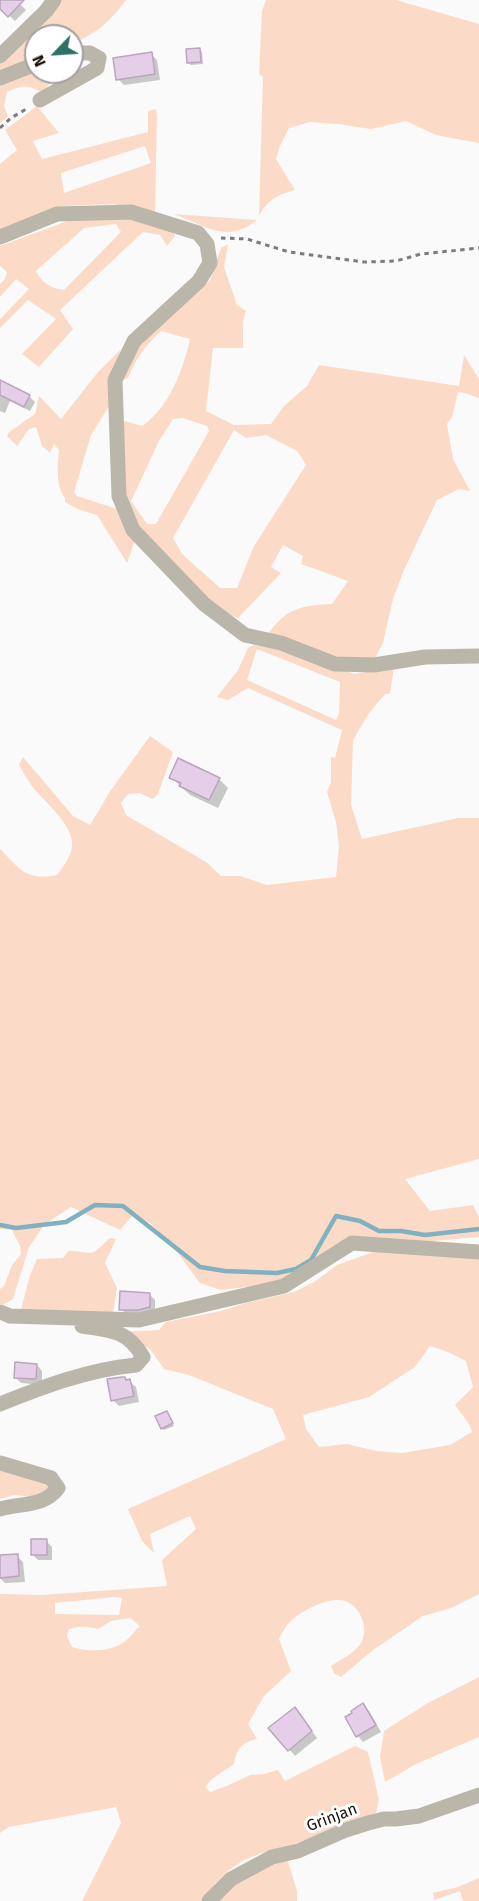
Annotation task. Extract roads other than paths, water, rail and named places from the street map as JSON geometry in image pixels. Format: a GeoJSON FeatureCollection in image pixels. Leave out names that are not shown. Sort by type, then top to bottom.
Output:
{"type":"FeatureCollection","features":[{"type":"Feature","properties":{"kind":"street"},"geometry":{"type":"LineString","coordinates":[[0,56],[46,11],[54,0]]}},
{"type":"Feature","properties":{"kind":"street"},"geometry":{"type":"LineString","coordinates":[[84,53],[90,53],[99,58],[97,68],[84,75]]}},
{"type":"Feature","properties":{"kind":"street"},"geometry":{"type":"LineString","coordinates":[[0,78],[24,69]]}},
{"type":"Feature","properties":{"kind":"street"},"geometry":{"type":"LineString","coordinates":[[40,100],[68,84]]}},
{"type":"Feature","properties":{"kind":"street"},"geometry":{"type":"LineString","coordinates":[[0,237],[57,214],[131,212],[198,233],[207,244],[210,263],[199,281],[134,341],[115,380],[119,496],[133,530],[204,604],[245,635],[281,644],[335,664],[374,665],[425,657],[479,657]]}},
{"type":"Feature","properties":{"kind":"street"},"geometry":{"type":"LineString","coordinates":[[5,1314],[139,1320],[284,1286],[352,1244],[479,1252]]}},
{"type":"Feature","properties":{"kind":"street"},"geometry":{"type":"LineString","coordinates":[[0,1404],[84,1373],[110,1367],[136,1365],[143,1357],[135,1343],[112,1331],[34,1322],[5,1314]]}},
{"type":"Feature","properties":{"kind":"street"},"geometry":{"type":"LineString","coordinates":[[0,1464],[51,1478],[58,1488],[51,1498],[0,1509]]}},
{"type":"Feature","properties":{"kind":"street","name":"Grinjan"},"geometry":{"type":"LineString","coordinates":[[209,1901],[231,1879],[273,1857],[298,1851],[338,1833],[384,1818],[396,1820],[419,1816],[479,1796]]}},
{"type":"Feature","properties":{"kind":"waterway"},"geometry":{"type":"LineString","coordinates":[[0,1225],[16,1228],[66,1222],[95,1205],[123,1206],[200,1267],[225,1271],[277,1273],[296,1269],[311,1260],[336,1216],[360,1221],[379,1231],[401,1231],[425,1235],[479,1229]]}}]}
